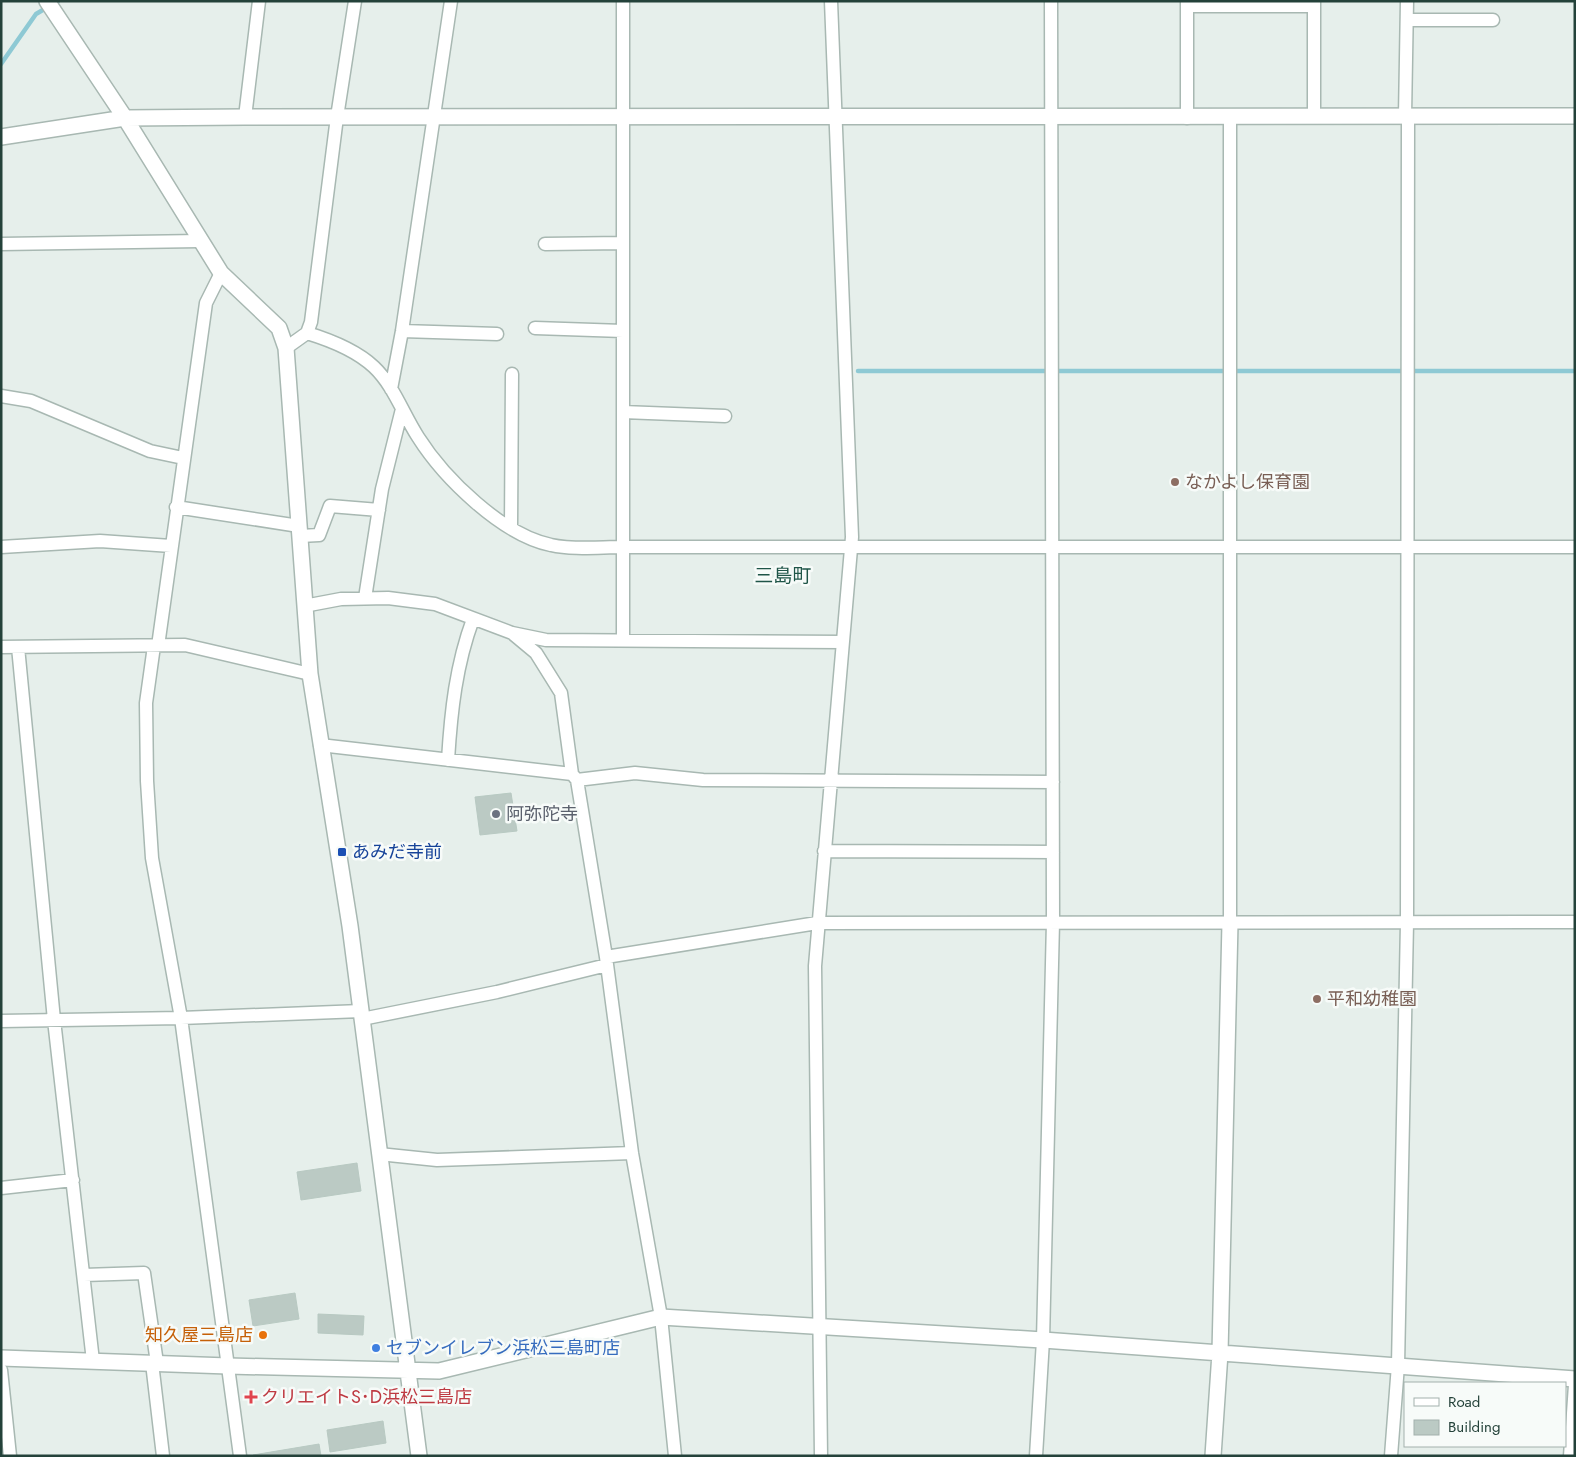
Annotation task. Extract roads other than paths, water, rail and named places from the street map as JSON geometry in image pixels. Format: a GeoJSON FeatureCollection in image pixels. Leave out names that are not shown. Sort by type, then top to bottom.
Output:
{"type":"FeatureCollection","features":[{"type":"Feature","properties":{"kind":"street"},"geometry":{"type":"LineString","coordinates":[[47,1],[125,118],[221,272],[279,328],[286,348],[310,674],[350,926],[406,1370],[419,1456]]}},
{"type":"Feature","properties":{"kind":"street"},"geometry":{"type":"LineString","coordinates":[[245,117],[259,1]]}},
{"type":"Feature","properties":{"kind":"street"},"geometry":{"type":"LineString","coordinates":[[286,348],[307,333],[311,322],[337,117],[355,1]]}},
{"type":"Feature","properties":{"kind":"street"},"geometry":{"type":"LineString","coordinates":[[392,389],[451,1]]}},
{"type":"Feature","properties":{"kind":"street"},"geometry":{"type":"LineString","coordinates":[[623,1],[623,639]]}},
{"type":"Feature","properties":{"kind":"street"},"geometry":{"type":"LineString","coordinates":[[821,1456],[815,966],[817,923],[851,547],[831,1]]}},
{"type":"Feature","properties":{"kind":"street"},"geometry":{"type":"LineString","coordinates":[[1036,1456],[1043,1340],[1053,922],[1051,1]]}},
{"type":"Feature","properties":{"kind":"street"},"geometry":{"type":"LineString","coordinates":[[1391,1456],[1398,1365],[1407,923],[1407,1]]}},
{"type":"Feature","properties":{"kind":"street"},"geometry":{"type":"LineString","coordinates":[[1187,118],[1187,4],[1314,4],[1314,116]]}},
{"type":"Feature","properties":{"kind":"street"},"geometry":{"type":"LineString","coordinates":[[1407,20],[1494,20]]}},
{"type":"Feature","properties":{"kind":"street"},"geometry":{"type":"LineString","coordinates":[[1,137],[125,118],[1230,118],[1314,116],[1575,116]]}},
{"type":"Feature","properties":{"kind":"street"},"geometry":{"type":"LineString","coordinates":[[1213,1456],[1220,1353],[1230,923],[1230,118]]}},
{"type":"Feature","properties":{"kind":"street"},"geometry":{"type":"LineString","coordinates":[[1,244],[200,241]]}},
{"type":"Feature","properties":{"kind":"street"},"geometry":{"type":"LineString","coordinates":[[545,244],[622,243]]}},
{"type":"Feature","properties":{"kind":"street"},"geometry":{"type":"LineString","coordinates":[[221,272],[206,303],[146,704],[147,781],[152,858],[181,1018],[240,1456]]}},
{"type":"Feature","properties":{"kind":"street"},"geometry":{"type":"LineString","coordinates":[[535,328],[622,332]]}},
{"type":"Feature","properties":{"kind":"street"},"geometry":{"type":"LineString","coordinates":[[402,331],[497,334]]}},
{"type":"Feature","properties":{"kind":"street"},"geometry":{"type":"LineString","coordinates":[[307,333],[333,340],[374,366],[392,389],[418,438],[456,484],[490,516],[532,539],[552,545],[622,547],[1052,548],[1575,547]]}},
{"type":"Feature","properties":{"kind":"street"},"geometry":{"type":"LineString","coordinates":[[511,527],[512,374]]}},
{"type":"Feature","properties":{"kind":"street"},"geometry":{"type":"LineString","coordinates":[[1,396],[9,396],[38,404],[150,451],[183,458]]}},
{"type":"Feature","properties":{"kind":"street"},"geometry":{"type":"LineString","coordinates":[[365,598],[379,510],[402,409]]}},
{"type":"Feature","properties":{"kind":"street"},"geometry":{"type":"LineString","coordinates":[[622,412],[725,416]]}},
{"type":"Feature","properties":{"kind":"street"},"geometry":{"type":"LineString","coordinates":[[176,507],[318,535],[330,506],[379,510]]}},
{"type":"Feature","properties":{"kind":"street"},"geometry":{"type":"LineString","coordinates":[[1,547],[100,541],[171,546]]}},
{"type":"Feature","properties":{"kind":"street"},"geometry":{"type":"LineString","coordinates":[[304,606],[341,599],[365,598],[388,598],[435,604],[512,633],[546,640],[623,639],[843,642]]}},
{"type":"Feature","properties":{"kind":"street"},"geometry":{"type":"LineString","coordinates":[[448,760],[458,672],[462,650],[473,619]]}},
{"type":"Feature","properties":{"kind":"street"},"geometry":{"type":"LineString","coordinates":[[512,633],[536,653],[560,693],[606,961],[632,1153],[661,1317],[675,1456]]}},
{"type":"Feature","properties":{"kind":"street"},"geometry":{"type":"LineString","coordinates":[[1,647],[185,645],[310,674]]}},
{"type":"Feature","properties":{"kind":"street"},"geometry":{"type":"LineString","coordinates":[[18,647],[54,1020],[93,1361]]}},
{"type":"Feature","properties":{"kind":"street"},"geometry":{"type":"LineString","coordinates":[[320,745],[575,777],[635,773],[703,780],[1053,782]]}},
{"type":"Feature","properties":{"kind":"street"},"geometry":{"type":"LineString","coordinates":[[824,851],[1053,852]]}},
{"type":"Feature","properties":{"kind":"street"},"geometry":{"type":"LineString","coordinates":[[1,1021],[362,1015],[497,992],[606,961],[817,923],[1575,922]]}},
{"type":"Feature","properties":{"kind":"street"},"geometry":{"type":"LineString","coordinates":[[379,1154],[437,1160],[632,1153]]}},
{"type":"Feature","properties":{"kind":"street"},"geometry":{"type":"LineString","coordinates":[[1,1188],[73,1180]]}},
{"type":"Feature","properties":{"kind":"street"},"geometry":{"type":"LineString","coordinates":[[84,1275],[144,1273],[163,1456]]}},
{"type":"Feature","properties":{"kind":"street"},"geometry":{"type":"LineString","coordinates":[[1,1358],[439,1371],[661,1317],[1043,1340],[1575,1378]]}},
{"type":"Feature","properties":{"kind":"street"},"geometry":{"type":"LineString","coordinates":[[1,1370],[10,1456]]}},
{"type":"Feature","properties":{"kind":"street"},"geometry":{"type":"LineString","coordinates":[[1570,1456],[1575,1385]]}},
{"type":"Feature","properties":{"kind":"waterway"},"geometry":{"type":"LineString","coordinates":[[1,64],[36,14],[58,1]]}},
{"type":"Feature","properties":{"kind":"waterway"},"geometry":{"type":"LineString","coordinates":[[858,371],[1575,371]]}},
{"type":"Feature","properties":{"kind":"place","name":"なかよし保育園"},"geometry":{"type":"Point","coordinates":[1175,482]}},
{"type":"Feature","properties":{"kind":"place","name":"阿弥陀寺"},"geometry":{"type":"Point","coordinates":[496,814]}},
{"type":"Feature","properties":{"kind":"place","name":"あみだ寺前"},"geometry":{"type":"Point","coordinates":[342,852]}},
{"type":"Feature","properties":{"kind":"place","name":"平和幼稚園"},"geometry":{"type":"Point","coordinates":[1317,999]}},
{"type":"Feature","properties":{"kind":"place","name":"知久屋三島店"},"geometry":{"type":"Point","coordinates":[263,1335]}},
{"type":"Feature","properties":{"kind":"place","name":"セブンイレブン浜松三島町店"},"geometry":{"type":"Point","coordinates":[376,1348]}},
{"type":"Feature","properties":{"kind":"place","name":"クリエイトS･D浜松三島店"},"geometry":{"type":"Point","coordinates":[251,1397]}},
{"type":"Feature","properties":{"kind":"district","name":"三島町"},"geometry":{"type":"Point","coordinates":[783,575]}}]}
